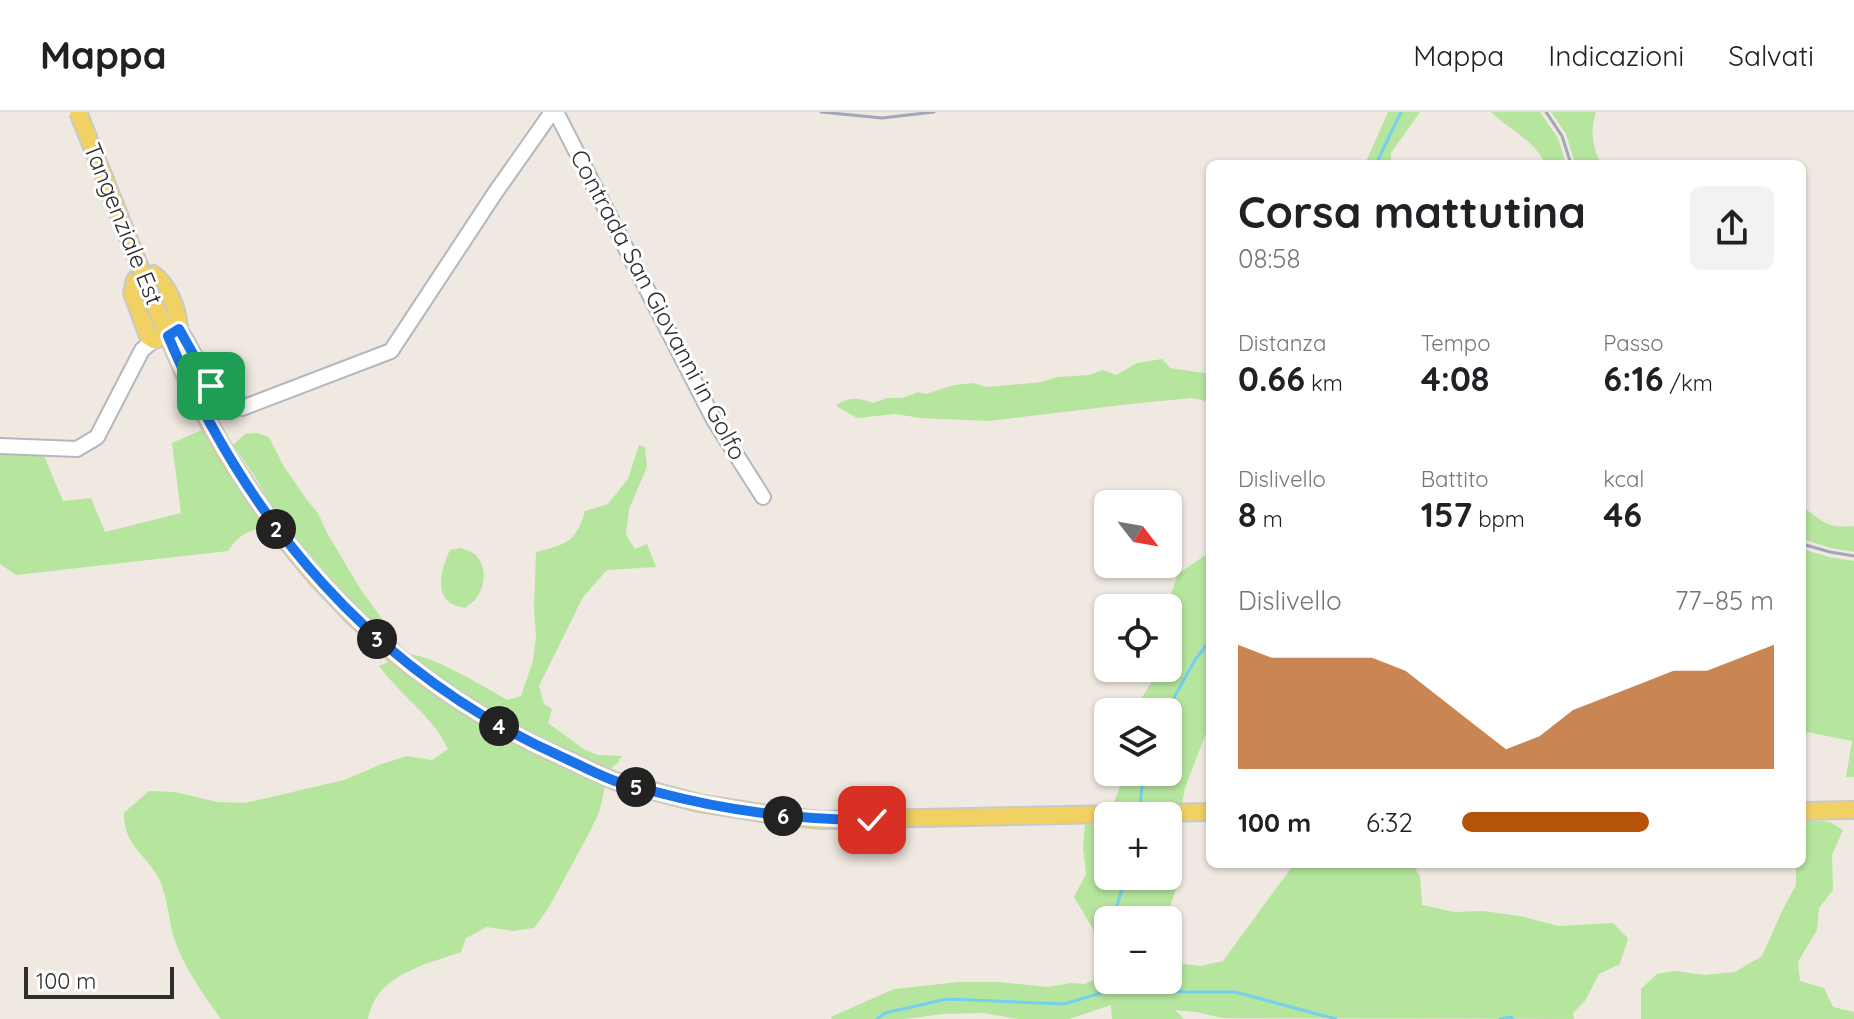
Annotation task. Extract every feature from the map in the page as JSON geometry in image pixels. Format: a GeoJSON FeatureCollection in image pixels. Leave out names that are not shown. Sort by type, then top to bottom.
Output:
{"type":"FeatureCollection","features":[{"type":"Feature","properties":{"kind":"main road","name":"Tangenziale Est"},"geometry":{"type":"LineString","coordinates":[[78,112],[189,385],[229,458],[276,529],[353,616],[398,657],[491,721],[615,781],[699,803],[780,816],[823,820],[1206,812]]}},
{"type":"Feature","properties":{"kind":"main road"},"geometry":{"type":"LineString","coordinates":[[1806,811],[1854,810]]}},
{"type":"Feature","properties":{"kind":"street"},"geometry":{"type":"LineString","coordinates":[[0,446],[77,449],[97,437],[142,350],[167,335],[224,399],[242,408],[391,351],[495,193],[554,112]]}},
{"type":"Feature","properties":{"kind":"street","name":"Contrada San Giovanni in Golfo"},"geometry":{"type":"LineString","coordinates":[[554,112],[687,371],[763,497]]}},
{"type":"Feature","properties":{"kind":"green space"},"geometry":{"type":"Polygon","coordinates":[[[1388,112],[1420,112],[1391,153],[1391,160],[1367,160],[1388,112]]]}},
{"type":"Feature","properties":{"kind":"green space"},"geometry":{"type":"Polygon","coordinates":[[[1491,112],[1540,112],[1558,138],[1565,160],[1543,160],[1528,141],[1491,112]]]}},
{"type":"Feature","properties":{"kind":"green space"},"geometry":{"type":"Polygon","coordinates":[[[1551,112],[1596,112],[1593,138],[1599,160],[1574,160],[1566,134],[1551,112]]]}},
{"type":"Feature","properties":{"kind":"green space"},"geometry":{"type":"Polygon","coordinates":[[[1162,359],[1170,368],[1206,373],[1206,401],[1192,398],[989,421],[895,414],[857,418],[836,406],[849,399],[873,403],[918,392],[926,394],[954,385],[973,383],[986,387],[1022,384],[1089,375],[1103,370],[1116,375],[1137,363],[1162,359]]]}},
{"type":"Feature","properties":{"kind":"green space"},"geometry":{"type":"Polygon","coordinates":[[[204,429],[265,528],[244,535],[228,551],[16,575],[0,564],[0,450],[44,456],[63,501],[91,498],[105,532],[181,513],[172,443],[204,429]]]}},
{"type":"Feature","properties":{"kind":"green space"},"geometry":{"type":"Polygon","coordinates":[[[257,433],[269,437],[283,465],[318,513],[361,590],[383,620],[386,631],[356,608],[277,516],[233,445],[245,434],[257,433]]]}},
{"type":"Feature","properties":{"kind":"green space"},"geometry":{"type":"Polygon","coordinates":[[[639,445],[645,447],[647,467],[629,509],[626,535],[635,549],[647,544],[656,567],[607,570],[583,597],[539,686],[544,704],[552,709],[548,723],[585,750],[598,755],[622,756],[607,771],[494,716],[405,655],[440,664],[508,700],[521,696],[533,661],[536,637],[536,552],[568,540],[578,530],[585,511],[608,504],[628,479],[639,445]]]}},
{"type":"Feature","properties":{"kind":"green space"},"geometry":{"type":"Polygon","coordinates":[[[1806,509],[1831,525],[1854,526],[1854,552],[1806,540],[1806,509]]]}},
{"type":"Feature","properties":{"kind":"green space"},"geometry":{"type":"Polygon","coordinates":[[[461,548],[478,557],[484,576],[479,595],[465,608],[446,599],[441,586],[450,550],[461,548]]]}},
{"type":"Feature","properties":{"kind":"green space"},"geometry":{"type":"Polygon","coordinates":[[[1806,550],[1854,561],[1854,777],[1846,777],[1852,741],[1807,732],[1806,736],[1806,550]]]}},
{"type":"Feature","properties":{"kind":"green space"},"geometry":{"type":"Polygon","coordinates":[[[1206,557],[1206,733],[1185,788],[1182,804],[1182,802],[1114,802],[1120,786],[1182,786],[1182,698],[1142,698],[1151,682],[1182,682],[1182,594],[1171,594],[1177,578],[1182,578],[1182,571],[1206,557]]]}},
{"type":"Feature","properties":{"kind":"green space"},"geometry":{"type":"Polygon","coordinates":[[[392,660],[602,783],[605,787],[599,813],[549,907],[534,928],[513,931],[487,927],[466,938],[461,952],[417,967],[391,982],[373,1004],[368,1019],[221,1019],[180,954],[162,885],[153,868],[131,841],[124,813],[149,791],[175,792],[217,802],[245,803],[344,780],[407,756],[432,760],[448,749],[434,726],[379,666],[392,660]]]}},
{"type":"Feature","properties":{"kind":"green space"},"geometry":{"type":"Polygon","coordinates":[[[1094,819],[1094,890],[1175,890],[1170,906],[1094,906],[1094,931],[1074,897],[1086,874],[1083,847],[1085,825],[1094,819]]]}},
{"type":"Feature","properties":{"kind":"green space"},"geometry":{"type":"Polygon","coordinates":[[[1806,819],[1830,822],[1843,830],[1832,855],[1833,890],[1819,908],[1817,930],[1798,962],[1800,981],[1824,988],[1833,1007],[1854,1012],[1854,1019],[1641,1019],[1641,989],[1657,974],[1675,971],[1705,975],[1735,972],[1762,956],[1796,885],[1796,868],[1806,868],[1806,819]]]}},
{"type":"Feature","properties":{"kind":"green space"},"geometry":{"type":"Polygon","coordinates":[[[1291,868],[1415,868],[1420,876],[1422,905],[1455,912],[1483,911],[1520,916],[1558,926],[1613,923],[1628,938],[1620,964],[1599,974],[1585,1001],[1573,1013],[1574,1019],[1222,1018],[1175,1010],[1184,1019],[1112,1019],[1111,1005],[1069,1019],[1018,1019],[983,1013],[905,1019],[831,1019],[894,989],[959,982],[1047,987],[1085,984],[1094,980],[1094,994],[1182,994],[1182,964],[1201,966],[1223,961],[1291,868]]]}},
{"type":"Feature","properties":{"kind":"waterway"},"geometry":{"type":"LineString","coordinates":[[1378,160],[1401,112]]}},
{"type":"Feature","properties":{"kind":"waterway"},"geometry":{"type":"LineString","coordinates":[[1174,698],[1206,645]]}},
{"type":"Feature","properties":{"kind":"waterway"},"geometry":{"type":"LineString","coordinates":[[1141,802],[1142,786]]}},
{"type":"Feature","properties":{"kind":"waterway"},"geometry":{"type":"LineString","coordinates":[[1117,906],[1122,890]]}},
{"type":"Feature","properties":{"kind":"waterway"},"geometry":{"type":"LineString","coordinates":[[877,1019],[885,1013],[947,999],[1064,1004],[1128,985],[1184,992],[1235,992],[1336,1019]]}},
{"type":"Feature","properties":{"kind":"waterway"},"geometry":{"type":"LineString","coordinates":[[1500,1019],[1513,1019]]}},
{"type":"Feature","properties":{"kind":"railway"},"geometry":{"type":"LineString","coordinates":[[821,112],[882,118],[934,112]]}},
{"type":"Feature","properties":{"kind":"railway"},"geometry":{"type":"LineString","coordinates":[[1546,112],[1562,136],[1570,160]]}},
{"type":"Feature","properties":{"kind":"railway"},"geometry":{"type":"LineString","coordinates":[[1806,545],[1854,556]]}},
{"type":"Feature","properties":{"kind":"route"},"geometry":{"type":"LineString","coordinates":[[211,386],[179,329],[168,336],[204,414],[276,529],[353,616],[398,657],[444,691],[540,747],[615,781],[699,803],[780,816],[872,820]]}}]}
